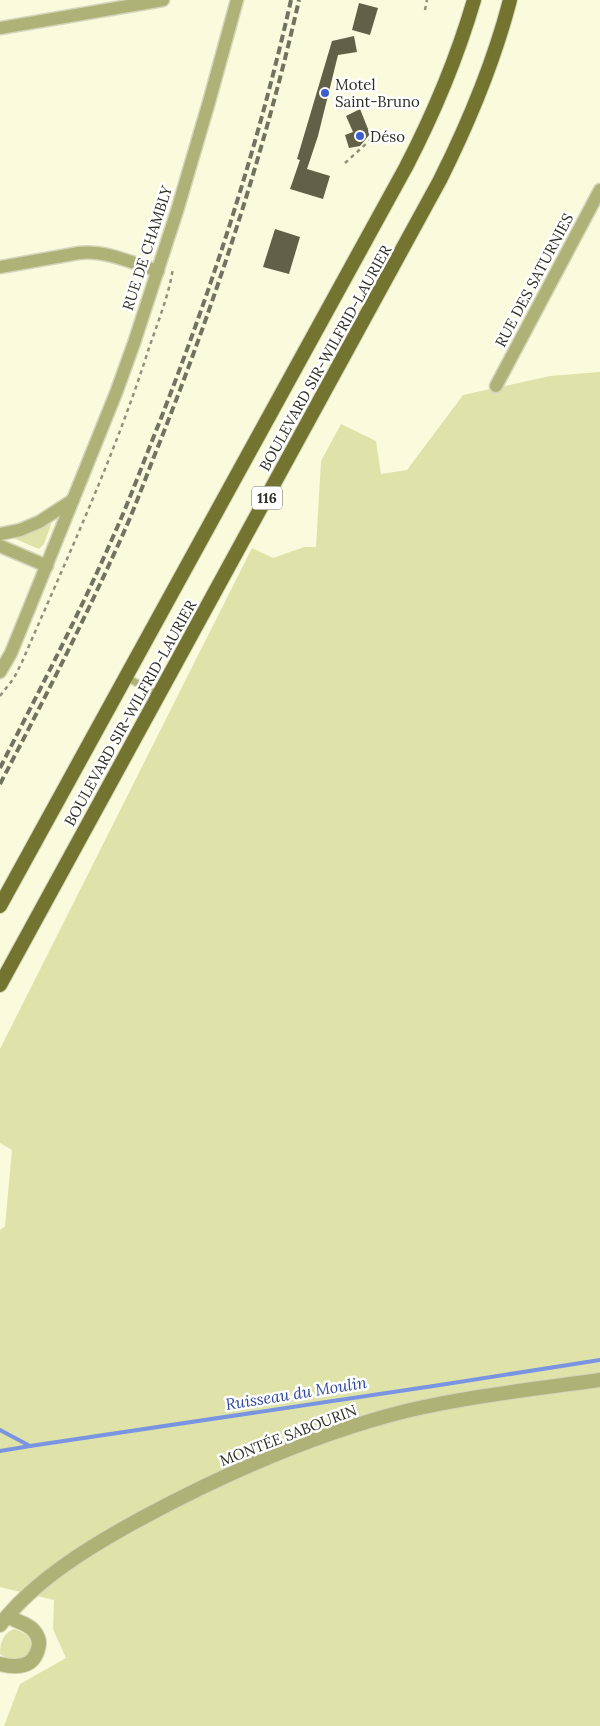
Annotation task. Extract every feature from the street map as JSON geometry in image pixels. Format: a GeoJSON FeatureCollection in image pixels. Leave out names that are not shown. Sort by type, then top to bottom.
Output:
{"type":"FeatureCollection","features":[{"type":"Feature","properties":{"kind":"main road","name":"BOULEVARD SIR-WILFRID-LAURIER"},"geometry":{"type":"LineString","coordinates":[[0,906],[406,167],[448,76],[474,0]]}},
{"type":"Feature","properties":{"kind":"main road","name":"BOULEVARD SIR-WILFRID-LAURIER"},"geometry":{"type":"LineString","coordinates":[[0,985],[446,167],[496,50],[510,0]]}},
{"type":"Feature","properties":{"kind":"street"},"geometry":{"type":"LineString","coordinates":[[0,28],[163,0]]}},
{"type":"Feature","properties":{"kind":"street","name":"RUE DE CHAMBLY"},"geometry":{"type":"LineString","coordinates":[[0,672],[11,653],[116,393],[158,271],[209,102],[236,0]]}},
{"type":"Feature","properties":{"kind":"street","name":"RUE DES SATURNIES"},"geometry":{"type":"LineString","coordinates":[[496,386],[600,190]]}},
{"type":"Feature","properties":{"kind":"street"},"geometry":{"type":"LineString","coordinates":[[0,267],[91,252],[104,254],[158,271]]}},
{"type":"Feature","properties":{"kind":"street"},"geometry":{"type":"LineString","coordinates":[[0,534],[20,530],[39,522],[73,500]]}},
{"type":"Feature","properties":{"kind":"street"},"geometry":{"type":"LineString","coordinates":[[0,546],[47,566]]}},
{"type":"Feature","properties":{"kind":"street","name":"MONTÉE SABOURIN"},"geometry":{"type":"LineString","coordinates":[[4,1621],[49,1578],[100,1542],[196,1489],[274,1454],[345,1429],[415,1409],[490,1395],[600,1380]]}},
{"type":"Feature","properties":{"kind":"street"},"geometry":{"type":"LineString","coordinates":[[0,1664],[26,1665],[36,1656],[39,1646],[39,1641],[30,1627],[4,1621]]}},
{"type":"Feature","properties":{"kind":"lane"},"geometry":{"type":"LineString","coordinates":[[126,676],[159,695]]}},
{"type":"Feature","properties":{"kind":"path"},"geometry":{"type":"LineString","coordinates":[[426,10],[427,0]]}},
{"type":"Feature","properties":{"kind":"path"},"geometry":{"type":"LineString","coordinates":[[346,163],[380,132]]}},
{"type":"Feature","properties":{"kind":"green space"},"geometry":{"type":"Polygon","coordinates":[[[600,372],[600,1726],[4,1726],[20,1684],[66,1658],[53,1629],[54,1600],[0,1587],[0,1230],[5,1226],[12,1150],[0,1143],[0,1049],[252,548],[273,558],[304,547],[316,547],[321,461],[341,424],[376,441],[381,474],[407,470],[463,395],[550,376],[600,372]]]}},
{"type":"Feature","properties":{"kind":"green space"},"geometry":{"type":"Polygon","coordinates":[[[50,523],[51,525],[44,544],[39,549],[11,537],[39,529],[50,523]]]}},
{"type":"Feature","properties":{"kind":"green space"},"geometry":{"type":"Polygon","coordinates":[[[14,1629],[24,1633],[30,1639],[31,1645],[29,1652],[24,1657],[9,1659],[0,1654],[1,1646],[7,1633],[14,1629]]]}},
{"type":"Feature","properties":{"kind":"building"},"geometry":{"type":"Polygon","coordinates":[[[359,3],[378,8],[370,35],[352,30],[359,3]]]}},
{"type":"Feature","properties":{"kind":"building"},"geometry":{"type":"Polygon","coordinates":[[[354,36],[357,52],[338,55],[318,136],[307,169],[330,176],[323,199],[290,189],[300,160],[297,159],[332,41],[354,36]]]}},
{"type":"Feature","properties":{"kind":"building"},"geometry":{"type":"Polygon","coordinates":[[[360,109],[370,134],[360,146],[349,148],[345,135],[353,132],[346,116],[360,109]]]}},
{"type":"Feature","properties":{"kind":"building"},"geometry":{"type":"Polygon","coordinates":[[[275,229],[300,237],[289,274],[263,267],[275,229]]]}},
{"type":"Feature","properties":{"kind":"waterway","name":"Ruisseau du Moulin"},"geometry":{"type":"LineString","coordinates":[[0,1430],[30,1446],[600,1360]]}},
{"type":"Feature","properties":{"kind":"waterway"},"geometry":{"type":"LineString","coordinates":[[0,1451],[30,1446]]}},
{"type":"Feature","properties":{"kind":"railway"},"geometry":{"type":"LineString","coordinates":[[0,768],[103,560],[173,387],[230,224],[263,112],[291,0]]}},
{"type":"Feature","properties":{"kind":"railway"},"geometry":{"type":"LineString","coordinates":[[0,784],[109,566],[133,511],[182,386],[220,277],[255,167],[286,56],[299,0]]}},
{"type":"Feature","properties":{"kind":"place","name":"Motel Saint-Bruno"},"geometry":{"type":"Point","coordinates":[325,93]}},
{"type":"Feature","properties":{"kind":"place","name":"Déso"},"geometry":{"type":"Point","coordinates":[360,136]}}]}
